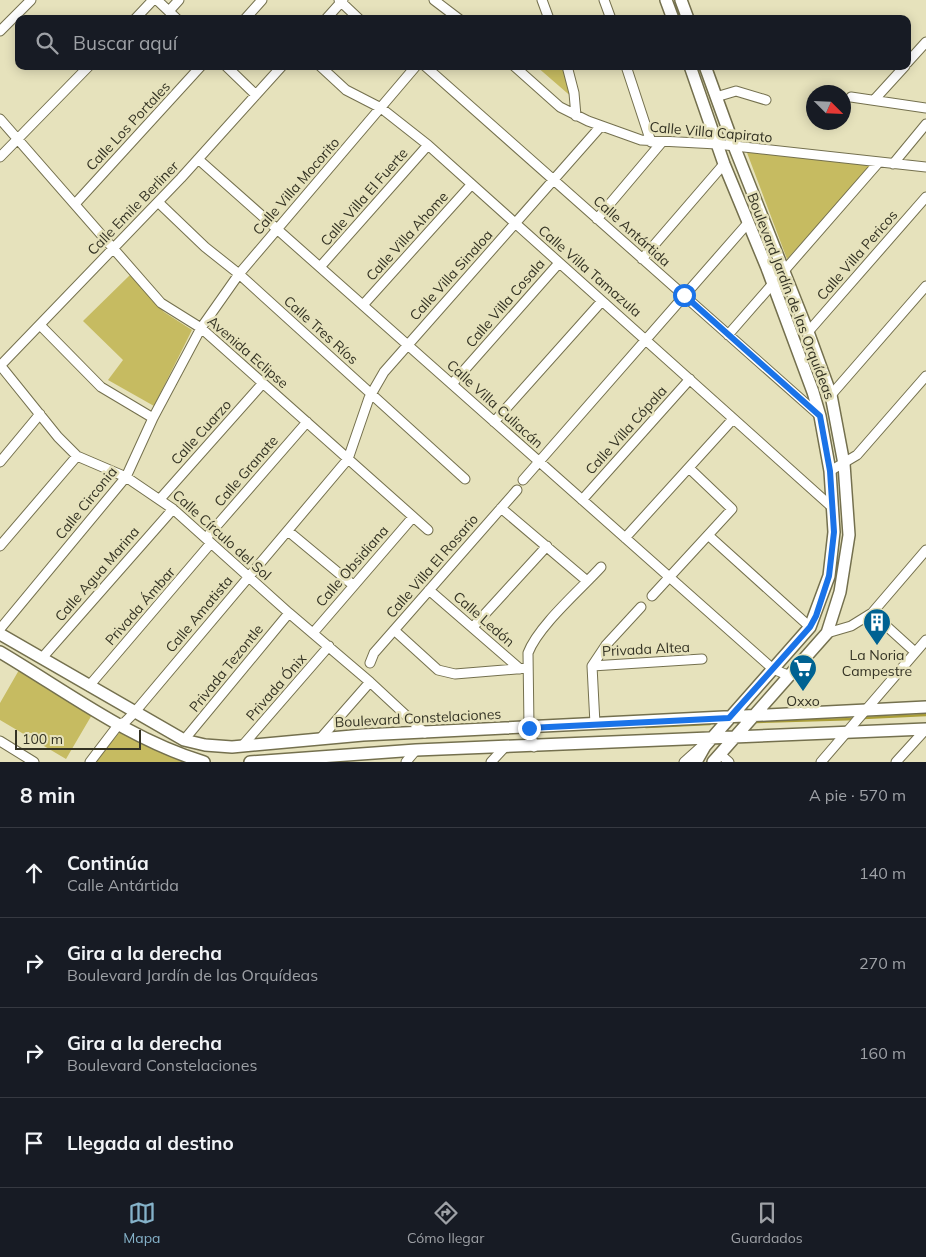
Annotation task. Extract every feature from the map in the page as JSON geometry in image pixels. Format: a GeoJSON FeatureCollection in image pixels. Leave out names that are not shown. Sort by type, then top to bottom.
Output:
{"type":"FeatureCollection","features":[{"type":"Feature","properties":{"kind":"street"},"geometry":{"type":"LineString","coordinates":[[15,15],[30,0]]}},
{"type":"Feature","properties":{"kind":"street"},"geometry":{"type":"LineString","coordinates":[[139,15],[153,0]]}},
{"type":"Feature","properties":{"kind":"street"},"geometry":{"type":"LineString","coordinates":[[157,0],[173,15]]}},
{"type":"Feature","properties":{"kind":"street"},"geometry":{"type":"LineString","coordinates":[[169,11],[179,0]]}},
{"type":"Feature","properties":{"kind":"street"},"geometry":{"type":"LineString","coordinates":[[249,15],[262,0]]}},
{"type":"Feature","properties":{"kind":"street"},"geometry":{"type":"LineString","coordinates":[[434,0],[454,15]]}},
{"type":"Feature","properties":{"kind":"street"},"geometry":{"type":"LineString","coordinates":[[542,0],[548,15]]}},
{"type":"Feature","properties":{"kind":"street"},"geometry":{"type":"LineString","coordinates":[[604,0],[610,15]]}},
{"type":"Feature","properties":{"kind":"street"},"geometry":{"type":"LineString","coordinates":[[666,0],[672,15]]}},
{"type":"Feature","properties":{"kind":"street"},"geometry":{"type":"LineString","coordinates":[[681,0],[687,15]]}},
{"type":"Feature","properties":{"kind":"street"},"geometry":{"type":"LineString","coordinates":[[329,15],[341,1],[355,15]]}},
{"type":"Feature","properties":{"kind":"street"},"geometry":{"type":"LineString","coordinates":[[0,31],[15,16]]}},
{"type":"Feature","properties":{"kind":"street"},"geometry":{"type":"LineString","coordinates":[[911,59],[926,42]]}},
{"type":"Feature","properties":{"kind":"street"},"geometry":{"type":"LineString","coordinates":[[0,157],[85,70]]}},
{"type":"Feature","properties":{"kind":"street","name":"Calle Los Portales"},"geometry":{"type":"LineString","coordinates":[[74,204],[197,70]]}},
{"type":"Feature","properties":{"kind":"street"},"geometry":{"type":"LineString","coordinates":[[230,70],[256,95]]}},
{"type":"Feature","properties":{"kind":"street","name":"Calle Emile Berliner"},"geometry":{"type":"LineString","coordinates":[[0,366],[158,202],[278,70]]}},
{"type":"Feature","properties":{"kind":"street","name":"Calle Villa Tamazula"},"geometry":{"type":"LineString","coordinates":[[324,70],[346,90],[381,108],[428,145],[833,508]]}},
{"type":"Feature","properties":{"kind":"street","name":"Calle Villa Mocorito"},"geometry":{"type":"LineString","coordinates":[[201,328],[239,274],[413,70]]}},
{"type":"Feature","properties":{"kind":"street","name":"Calle Antártida"},"geometry":{"type":"LineString","coordinates":[[430,70],[820,416]]}},
{"type":"Feature","properties":{"kind":"street","name":"Calle Villa Capirato"},"geometry":{"type":"LineString","coordinates":[[518,70],[560,107],[576,116],[651,142],[717,144],[926,167]]}},
{"type":"Feature","properties":{"kind":"street"},"geometry":{"type":"LineString","coordinates":[[568,70],[574,93],[576,116]]}},
{"type":"Feature","properties":{"kind":"street"},"geometry":{"type":"LineString","coordinates":[[627,70],[651,142]]}},
{"type":"Feature","properties":{"kind":"street","name":"Boulevard Jardín de las Orquídeas"},"geometry":{"type":"LineString","coordinates":[[691,70],[724,164],[820,416],[830,471],[834,532],[829,576],[816,616],[810,627],[704,746],[696,762]]}},
{"type":"Feature","properties":{"kind":"street","name":"Boulevard Jardín de las Orquídeas"},"geometry":{"type":"LineString","coordinates":[[706,70],[831,395],[844,464],[848,543],[840,592],[827,633],[716,758]]}},
{"type":"Feature","properties":{"kind":"street"},"geometry":{"type":"LineString","coordinates":[[874,100],[900,70]]}},
{"type":"Feature","properties":{"kind":"street"},"geometry":{"type":"LineString","coordinates":[[716,97],[736,91],[766,100]]}},
{"type":"Feature","properties":{"kind":"street"},"geometry":{"type":"LineString","coordinates":[[851,97],[926,108]]}},
{"type":"Feature","properties":{"kind":"street","name":"Avenida Eclipse"},"geometry":{"type":"LineString","coordinates":[[0,119],[161,303],[201,328],[428,530]]}},
{"type":"Feature","properties":{"kind":"street"},"geometry":{"type":"LineString","coordinates":[[893,164],[926,124]]}},
{"type":"Feature","properties":{"kind":"street","name":"Calle Villa Sinaloa"},"geometry":{"type":"LineString","coordinates":[[348,459],[371,394],[384,372],[601,126]]}},
{"type":"Feature","properties":{"kind":"street"},"geometry":{"type":"LineString","coordinates":[[597,218],[662,142]]}},
{"type":"Feature","properties":{"kind":"street","name":"Calle Villa El Fuerte"},"geometry":{"type":"LineString","coordinates":[[320,267],[428,145]]}},
{"type":"Feature","properties":{"kind":"street","name":"Calle Villa Culiacán"},"geometry":{"type":"LineString","coordinates":[[198,159],[772,669]]}},
{"type":"Feature","properties":{"kind":"street"},"geometry":{"type":"LineString","coordinates":[[728,335],[879,162]]}},
{"type":"Feature","properties":{"kind":"street"},"geometry":{"type":"LineString","coordinates":[[642,259],[724,164]]}},
{"type":"Feature","properties":{"kind":"street","name":"Calle Villa Ahome"},"geometry":{"type":"LineString","coordinates":[[362,305],[471,184]]}},
{"type":"Feature","properties":{"kind":"street","name":"Calle Villa Pericos"},"geometry":{"type":"LineString","coordinates":[[808,332],[926,198]]}},
{"type":"Feature","properties":{"kind":"street","name":"Calle Tres Ríos"},"geometry":{"type":"LineString","coordinates":[[158,202],[205,247],[239,274],[465,479]]}},
{"type":"Feature","properties":{"kind":"street"},"geometry":{"type":"LineString","coordinates":[[523,480],[748,223]]}},
{"type":"Feature","properties":{"kind":"street","name":"Calle Villa Cosala"},"geometry":{"type":"LineString","coordinates":[[452,384],[559,263]]}},
{"type":"Feature","properties":{"kind":"street"},"geometry":{"type":"LineString","coordinates":[[831,395],[925,290]]}},
{"type":"Feature","properties":{"kind":"street"},"geometry":{"type":"LineString","coordinates":[[494,422],[602,301]]}},
{"type":"Feature","properties":{"kind":"street"},"geometry":{"type":"LineString","coordinates":[[40,325],[101,387],[153,418]]}},
{"type":"Feature","properties":{"kind":"street","name":"Calle Circonia"},"geometry":{"type":"LineString","coordinates":[[0,629],[126,477],[153,418],[201,328]]}},
{"type":"Feature","properties":{"kind":"street","name":"Calle Círculo del Sol"},"geometry":{"type":"LineString","coordinates":[[0,366],[77,456],[126,477],[173,509],[289,613],[370,682],[425,733]]}},
{"type":"Feature","properties":{"kind":"street"},"geometry":{"type":"LineString","coordinates":[[830,471],[857,455],[926,376]]}},
{"type":"Feature","properties":{"kind":"street","name":"Calle Villa Cópala"},"geometry":{"type":"LineString","coordinates":[[582,500],[690,378]]}},
{"type":"Feature","properties":{"kind":"street","name":"Calle Cuarzo"},"geometry":{"type":"LineString","coordinates":[[160,499],[263,383]]}},
{"type":"Feature","properties":{"kind":"street"},"geometry":{"type":"LineString","coordinates":[[0,462],[40,414]]}},
{"type":"Feature","properties":{"kind":"street"},"geometry":{"type":"LineString","coordinates":[[625,538],[733,419]]}},
{"type":"Feature","properties":{"kind":"street","name":"Calle Granate"},"geometry":{"type":"LineString","coordinates":[[208,541],[307,422]]}},
{"type":"Feature","properties":{"kind":"street"},"geometry":{"type":"LineString","coordinates":[[0,546],[77,456]]}},
{"type":"Feature","properties":{"kind":"street","name":"Calle Amatista"},"geometry":{"type":"LineString","coordinates":[[90,762],[122,723],[133,714],[348,459]]}},
{"type":"Feature","properties":{"kind":"street"},"geometry":{"type":"LineString","coordinates":[[652,596],[732,508],[689,468]]}},
{"type":"Feature","properties":{"kind":"street","name":"Calle Villa El Rosario"},"geometry":{"type":"LineString","coordinates":[[370,663],[374,653],[517,490]]}},
{"type":"Feature","properties":{"kind":"street"},"geometry":{"type":"LineString","coordinates":[[501,508],[587,581]]}},
{"type":"Feature","properties":{"kind":"street","name":"Calle Agua Marina"},"geometry":{"type":"LineString","coordinates":[[42,658],[173,509]]}},
{"type":"Feature","properties":{"kind":"street","name":"Calle Obsidiana"},"geometry":{"type":"LineString","coordinates":[[313,633],[352,585],[413,516]]}},
{"type":"Feature","properties":{"kind":"street"},"geometry":{"type":"LineString","coordinates":[[288,531],[352,585]]}},
{"type":"Feature","properties":{"kind":"street"},"geometry":{"type":"LineString","coordinates":[[708,535],[810,627]]}},
{"type":"Feature","properties":{"kind":"street","name":"Privada Ámbar"},"geometry":{"type":"LineString","coordinates":[[89,686],[208,541]]}},
{"type":"Feature","properties":{"kind":"street"},"geometry":{"type":"LineString","coordinates":[[474,627],[547,546]]}},
{"type":"Feature","properties":{"kind":"street"},"geometry":{"type":"LineString","coordinates":[[827,633],[851,626],[872,614],[926,550]]}},
{"type":"Feature","properties":{"kind":"street"},"geometry":{"type":"LineString","coordinates":[[533,744],[524,668],[528,653],[534,642],[601,567]]}},
{"type":"Feature","properties":{"kind":"street","name":"Calle Ledón"},"geometry":{"type":"LineString","coordinates":[[429,590],[524,668]]}},
{"type":"Feature","properties":{"kind":"street"},"geometry":{"type":"LineString","coordinates":[[595,724],[592,666],[606,645],[642,607]]}},
{"type":"Feature","properties":{"kind":"street","name":"Privada Tezontle"},"geometry":{"type":"LineString","coordinates":[[184,740],[289,613]]}},
{"type":"Feature","properties":{"kind":"street"},"geometry":{"type":"LineString","coordinates":[[872,614],[915,652]]}},
{"type":"Feature","properties":{"kind":"street"},"geometry":{"type":"LineString","coordinates":[[394,630],[438,670],[446,673],[455,674],[524,668]]}},
{"type":"Feature","properties":{"kind":"street","name":"Boulevard Constelaciones"},"geometry":{"type":"LineString","coordinates":[[0,634],[133,714],[184,740],[217,747],[363,735],[530,729],[755,716],[863,713],[926,708]]}},
{"type":"Feature","properties":{"kind":"street"},"geometry":{"type":"LineString","coordinates":[[821,762],[926,640]]}},
{"type":"Feature","properties":{"kind":"street","name":"Privada Ónix"},"geometry":{"type":"LineString","coordinates":[[244,745],[329,646]]}},
{"type":"Feature","properties":{"kind":"street"},"geometry":{"type":"LineString","coordinates":[[0,652],[171,750],[204,762]]}},
{"type":"Feature","properties":{"kind":"street","name":"Privada Altea"},"geometry":{"type":"LineString","coordinates":[[592,666],[702,659]]}},
{"type":"Feature","properties":{"kind":"street"},"geometry":{"type":"LineString","coordinates":[[772,669],[790,676]]}},
{"type":"Feature","properties":{"kind":"street"},"geometry":{"type":"LineString","coordinates":[[320,739],[370,682]]}},
{"type":"Feature","properties":{"kind":"street"},"geometry":{"type":"LineString","coordinates":[[250,762],[335,759],[363,753],[504,748],[533,744],[713,737],[735,738],[850,728],[926,729]]}},
{"type":"Feature","properties":{"kind":"street"},"geometry":{"type":"LineString","coordinates":[[896,762],[926,729]]}},
{"type":"Feature","properties":{"kind":"street"},"geometry":{"type":"LineString","coordinates":[[363,735],[363,753]]}},
{"type":"Feature","properties":{"kind":"street"},"geometry":{"type":"LineString","coordinates":[[684,762],[713,737]]}},
{"type":"Feature","properties":{"kind":"street"},"geometry":{"type":"LineString","coordinates":[[2,745],[34,762]]}},
{"type":"Feature","properties":{"kind":"street"},"geometry":{"type":"LineString","coordinates":[[491,762],[504,748]]}},
{"type":"Feature","properties":{"kind":"street"},"geometry":{"type":"LineString","coordinates":[[406,762],[416,750]]}},
{"type":"Feature","properties":{"kind":"street"},"geometry":{"type":"LineString","coordinates":[[716,758],[729,762]]}},
{"type":"Feature","properties":{"kind":"shaded area"},"geometry":{"type":"Polygon","coordinates":[[[541,70],[569,70],[574,99],[541,70]]]}},
{"type":"Feature","properties":{"kind":"shaded area"},"geometry":{"type":"Polygon","coordinates":[[[746,150],[874,163],[787,259],[746,150]]]}},
{"type":"Feature","properties":{"kind":"shaded area"},"geometry":{"type":"Polygon","coordinates":[[[130,275],[164,312],[192,330],[154,406],[108,380],[123,360],[83,321],[130,275]]]}},
{"type":"Feature","properties":{"kind":"shaded area"},"geometry":{"type":"Polygon","coordinates":[[[19,670],[93,713],[66,759],[0,720],[0,703],[19,670]]]}},
{"type":"Feature","properties":{"kind":"shaded area"},"geometry":{"type":"Polygon","coordinates":[[[125,726],[188,762],[94,762],[125,726]]]}},
{"type":"Feature","properties":{"kind":"waterway"},"geometry":{"type":"LineString","coordinates":[[863,718],[926,715]]}},
{"type":"Feature","properties":{"kind":"waterway"},"geometry":{"type":"LineString","coordinates":[[756,722],[855,719]]}},
{"type":"Feature","properties":{"kind":"waterway"},"geometry":{"type":"LineString","coordinates":[[646,727],[710,724]]}},
{"type":"Feature","properties":{"kind":"place","name":"La Noria Campestre"},"geometry":{"type":"Point","coordinates":[877,646]}},
{"type":"Feature","properties":{"kind":"place","name":"Oxxo"},"geometry":{"type":"Point","coordinates":[803,692]}},
{"type":"Feature","properties":{"kind":"route"},"geometry":{"type":"LineString","coordinates":[[529,728],[729,718],[810,627],[816,616],[829,576],[834,532],[830,471],[820,416],[684,295]]}}]}
